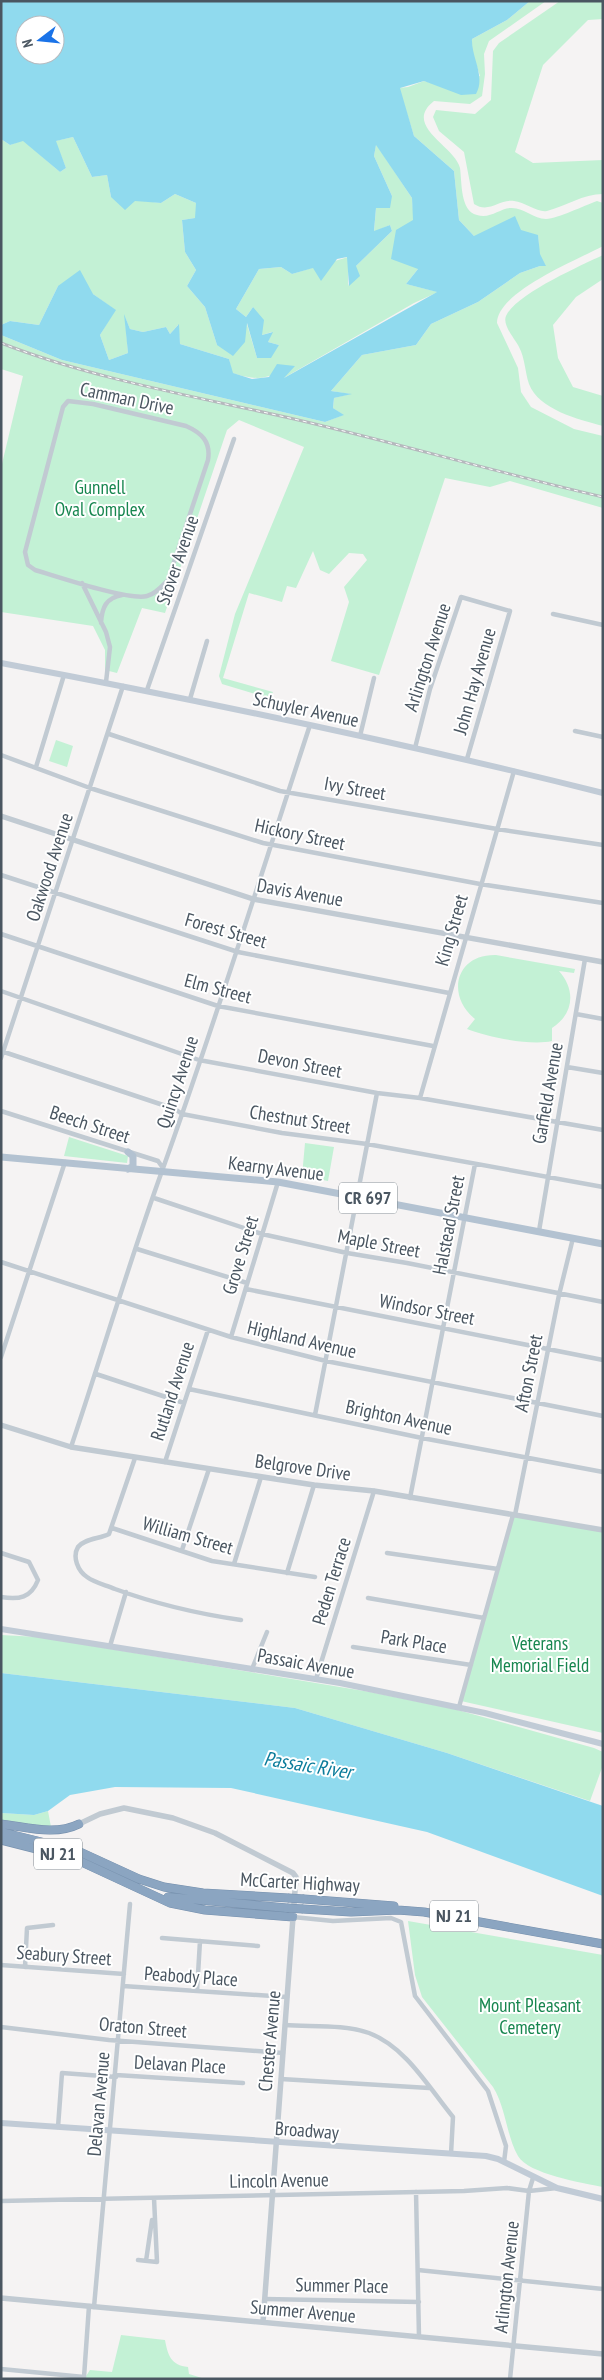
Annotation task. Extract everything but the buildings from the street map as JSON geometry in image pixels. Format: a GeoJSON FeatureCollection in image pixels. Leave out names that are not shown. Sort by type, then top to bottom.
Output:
{"type":"FeatureCollection","features":[{"type":"Feature","properties":{"kind":"highway"},"geometry":{"type":"LineString","coordinates":[[1,1824],[53,1831],[79,1824]]}},
{"type":"Feature","properties":{"kind":"highway","name":"McCarter Highway"},"geometry":{"type":"LineString","coordinates":[[1,1832],[78,1851],[139,1879],[164,1887],[202,1893],[304,1898],[406,1908],[603,1944]]}},
{"type":"Feature","properties":{"kind":"highway","name":"NJ 21"},"geometry":{"type":"LineString","coordinates":[[1,1840],[75,1859],[142,1889]]}},
{"type":"Feature","properties":{"kind":"highway"},"geometry":{"type":"LineString","coordinates":[[142,1889],[162,1900],[196,1908],[294,1917]]}},
{"type":"Feature","properties":{"kind":"highway","name":"McCarter Highway"},"geometry":{"type":"LineString","coordinates":[[142,1889],[176,1899],[303,1909],[363,1912],[398,1910],[424,1912],[603,1944]]}},
{"type":"Feature","properties":{"kind":"main road","name":"Schuyler Avenue"},"geometry":{"type":"LineString","coordinates":[[1,663],[147,690],[468,759],[603,793]]}},
{"type":"Feature","properties":{"kind":"main road"},"geometry":{"type":"LineString","coordinates":[[128,1152],[133,1156],[134,1161],[133,1166],[128,1169]]}},
{"type":"Feature","properties":{"kind":"main road","name":"Kearny Avenue"},"geometry":{"type":"LineString","coordinates":[[1,1157],[278,1182],[603,1244]]}},
{"type":"Feature","properties":{"kind":"main road","name":"Passaic Avenue"},"geometry":{"type":"LineString","coordinates":[[1,1629],[316,1679],[459,1707],[603,1744]]}},
{"type":"Feature","properties":{"kind":"main road","name":"Broadway"},"geometry":{"type":"LineString","coordinates":[[1,2123],[489,2156],[557,2188],[603,2199]]}},
{"type":"Feature","properties":{"kind":"street","name":"Camman Drive"},"geometry":{"type":"LineString","coordinates":[[68,401],[186,426],[199,432],[207,441],[208,460],[168,580],[157,592],[148,596],[124,595],[34,570],[28,565],[25,552],[63,407],[68,401]]}},
{"type":"Feature","properties":{"kind":"street","name":"Stover Avenue"},"geometry":{"type":"LineString","coordinates":[[147,690],[234,439]]}},
{"type":"Feature","properties":{"kind":"street"},"geometry":{"type":"LineString","coordinates":[[82,583],[106,632],[110,646],[106,682]]}},
{"type":"Feature","properties":{"kind":"street"},"geometry":{"type":"LineString","coordinates":[[101,624],[104,606],[113,597],[124,595]]}},
{"type":"Feature","properties":{"kind":"street","name":"Arlington Avenue"},"geometry":{"type":"LineString","coordinates":[[415,748],[430,689],[461,597],[510,611]]}},
{"type":"Feature","properties":{"kind":"street","name":"John Hay Avenue"},"geometry":{"type":"LineString","coordinates":[[468,759],[510,611]]}},
{"type":"Feature","properties":{"kind":"street"},"geometry":{"type":"LineString","coordinates":[[554,614],[603,625]]}},
{"type":"Feature","properties":{"kind":"street"},"geometry":{"type":"LineString","coordinates":[[190,699],[208,641]]}},
{"type":"Feature","properties":{"kind":"street"},"geometry":{"type":"LineString","coordinates":[[36,766],[64,675]]}},
{"type":"Feature","properties":{"kind":"street"},"geometry":{"type":"LineString","coordinates":[[360,736],[374,678]]}},
{"type":"Feature","properties":{"kind":"street","name":"Oakwood Avenue"},"geometry":{"type":"LineString","coordinates":[[1,1058],[109,734],[123,686]]}},
{"type":"Feature","properties":{"kind":"street","name":"Quincy Avenue"},"geometry":{"type":"LineString","coordinates":[[71,1447],[199,1060],[238,952],[252,899],[310,725]]}},
{"type":"Feature","properties":{"kind":"street"},"geometry":{"type":"LineString","coordinates":[[575,731],[603,737]]}},
{"type":"Feature","properties":{"kind":"street","name":"Ivy Street"},"geometry":{"type":"LineString","coordinates":[[109,734],[288,792],[497,829],[603,844]]}},
{"type":"Feature","properties":{"kind":"street","name":"Hickory Street"},"geometry":{"type":"LineString","coordinates":[[1,755],[36,766],[90,788],[271,845],[480,884],[603,903]]}},
{"type":"Feature","properties":{"kind":"street","name":"King Street"},"geometry":{"type":"LineString","coordinates":[[420,1098],[433,1046],[514,770]]}},
{"type":"Feature","properties":{"kind":"street","name":"Davis Avenue"},"geometry":{"type":"LineString","coordinates":[[1,816],[252,899],[603,962]]}},
{"type":"Feature","properties":{"kind":"street","name":"Forest Street"},"geometry":{"type":"LineString","coordinates":[[1,875],[238,952],[449,992]]}},
{"type":"Feature","properties":{"kind":"street","name":"Elm Street"},"geometry":{"type":"LineString","coordinates":[[1,934],[218,1006],[433,1046]]}},
{"type":"Feature","properties":{"kind":"street","name":"Garfield Avenue"},"geometry":{"type":"LineString","coordinates":[[539,1231],[585,959]]}},
{"type":"Feature","properties":{"kind":"street","name":"Devon Street"},"geometry":{"type":"LineString","coordinates":[[1,992],[199,1060],[377,1093],[420,1098],[603,1130]]}},
{"type":"Feature","properties":{"kind":"street"},"geometry":{"type":"LineString","coordinates":[[576,1014],[603,1019]]}},
{"type":"Feature","properties":{"kind":"street","name":"Chestnut Street"},"geometry":{"type":"LineString","coordinates":[[2,1051],[175,1109],[182,1114],[282,1133],[367,1144],[603,1187]]}},
{"type":"Feature","properties":{"kind":"street"},"geometry":{"type":"LineString","coordinates":[[567,1067],[603,1074]]}},
{"type":"Feature","properties":{"kind":"street"},"geometry":{"type":"LineString","coordinates":[[315,1415],[377,1093]]}},
{"type":"Feature","properties":{"kind":"street","name":"Beech Street"},"geometry":{"type":"LineString","coordinates":[[1,1111],[158,1161],[163,1167],[162,1171]]}},
{"type":"Feature","properties":{"kind":"street"},"geometry":{"type":"LineString","coordinates":[[1,1358],[65,1162]]}},
{"type":"Feature","properties":{"kind":"street","name":"Halstead Street"},"geometry":{"type":"LineString","coordinates":[[410,1498],[474,1164]]}},
{"type":"Feature","properties":{"kind":"street","name":"Grove Street"},"geometry":{"type":"LineString","coordinates":[[231,1337],[278,1182]]}},
{"type":"Feature","properties":{"kind":"street","name":"Maple Street"},"geometry":{"type":"LineString","coordinates":[[154,1198],[262,1234],[347,1253],[603,1302]]}},
{"type":"Feature","properties":{"kind":"street","name":"Afton Street"},"geometry":{"type":"LineString","coordinates":[[459,1707],[514,1515],[573,1238]]}},
{"type":"Feature","properties":{"kind":"street","name":"Windsor Street"},"geometry":{"type":"LineString","coordinates":[[137,1249],[247,1286],[603,1360]]}},
{"type":"Feature","properties":{"kind":"street","name":"Highland Avenue"},"geometry":{"type":"LineString","coordinates":[[1,1262],[231,1337],[326,1361],[603,1416]]}},
{"type":"Feature","properties":{"kind":"street","name":"Rutland Avenue"},"geometry":{"type":"LineString","coordinates":[[165,1462],[208,1330]]}},
{"type":"Feature","properties":{"kind":"street"},"geometry":{"type":"LineString","coordinates":[[96,1374],[184,1403]]}},
{"type":"Feature","properties":{"kind":"street","name":"Brighton Avenue"},"geometry":{"type":"LineString","coordinates":[[189,1388],[422,1438],[603,1472]]}},
{"type":"Feature","properties":{"kind":"street","name":"Belgrove Drive"},"geometry":{"type":"LineString","coordinates":[[1,1425],[71,1447],[314,1485],[374,1491],[603,1530]]}},
{"type":"Feature","properties":{"kind":"street"},"geometry":{"type":"LineString","coordinates":[[135,1458],[112,1528],[104,1537],[80,1545],[75,1557],[80,1570],[88,1578],[126,1592],[200,1614],[241,1620]]}},
{"type":"Feature","properties":{"kind":"street"},"geometry":{"type":"LineString","coordinates":[[182,1550],[209,1469]]}},
{"type":"Feature","properties":{"kind":"street"},"geometry":{"type":"LineString","coordinates":[[234,1564],[261,1477]]}},
{"type":"Feature","properties":{"kind":"street"},"geometry":{"type":"LineString","coordinates":[[287,1573],[314,1485]]}},
{"type":"Feature","properties":{"kind":"street","name":"Peden Terrace"},"geometry":{"type":"LineString","coordinates":[[316,1679],[374,1491]]}},
{"type":"Feature","properties":{"kind":"street","name":"William Street"},"geometry":{"type":"LineString","coordinates":[[112,1528],[212,1561],[315,1577]]}},
{"type":"Feature","properties":{"kind":"street"},"geometry":{"type":"LineString","coordinates":[[1,1552],[19,1557],[28,1562],[38,1580],[35,1588],[27,1596],[15,1600],[1,1597]]}},
{"type":"Feature","properties":{"kind":"street"},"geometry":{"type":"LineString","coordinates":[[387,1553],[498,1569]]}},
{"type":"Feature","properties":{"kind":"street"},"geometry":{"type":"LineString","coordinates":[[110,1646],[126,1592]]}},
{"type":"Feature","properties":{"kind":"street"},"geometry":{"type":"LineString","coordinates":[[368,1598],[484,1618]]}},
{"type":"Feature","properties":{"kind":"street"},"geometry":{"type":"LineString","coordinates":[[252,1669],[267,1632]]}},
{"type":"Feature","properties":{"kind":"street","name":"Park Place"},"geometry":{"type":"LineString","coordinates":[[353,1647],[471,1665]]}},
{"type":"Feature","properties":{"kind":"street","name":"Chester Avenue"},"geometry":{"type":"LineString","coordinates":[[79,1824],[100,1814],[124,1808],[173,1818],[215,1833],[293,1873],[296,1882],[294,1917],[275,2143],[263,2322]]}},
{"type":"Feature","properties":{"kind":"street","name":"Delavan Avenue"},"geometry":{"type":"LineString","coordinates":[[1,2369],[84,2377],[105,2199],[130,1904]]}},
{"type":"Feature","properties":{"kind":"street"},"geometry":{"type":"LineString","coordinates":[[294,1917],[334,1921],[390,1918],[398,1920],[402,1926],[416,2000],[488,2091],[506,2146],[504,2162]]}},
{"type":"Feature","properties":{"kind":"street"},"geometry":{"type":"LineString","coordinates":[[25,1967],[28,1928],[53,1925]]}},
{"type":"Feature","properties":{"kind":"street"},"geometry":{"type":"LineString","coordinates":[[162,1938],[258,1946]]}},
{"type":"Feature","properties":{"kind":"street"},"geometry":{"type":"LineString","coordinates":[[197,1991],[200,1941]]}},
{"type":"Feature","properties":{"kind":"street","name":"Seabury Street"},"geometry":{"type":"LineString","coordinates":[[1,1965],[124,1974]]}},
{"type":"Feature","properties":{"kind":"street","name":"Peabody Place"},"geometry":{"type":"LineString","coordinates":[[123,1986],[287,1997]]}},
{"type":"Feature","properties":{"kind":"street"},"geometry":{"type":"LineString","coordinates":[[285,2025],[348,2029],[370,2034],[402,2056],[453,2117],[451,2154]]}},
{"type":"Feature","properties":{"kind":"street","name":"Oraton Street"},"geometry":{"type":"LineString","coordinates":[[1,2027],[119,2041],[283,2053]]}},
{"type":"Feature","properties":{"kind":"street","name":"Delavan Place"},"geometry":{"type":"LineString","coordinates":[[58,2127],[62,2073],[243,2083]]}},
{"type":"Feature","properties":{"kind":"street"},"geometry":{"type":"LineString","coordinates":[[280,2079],[429,2088]]}},
{"type":"Feature","properties":{"kind":"street","name":"Arlington Avenue"},"geometry":{"type":"LineString","coordinates":[[510,2379],[529,2191],[533,2178]]}},
{"type":"Feature","properties":{"kind":"street","name":"Lincoln Avenue"},"geometry":{"type":"LineString","coordinates":[[1,2201],[416,2192],[507,2188],[529,2191],[557,2188]]}},
{"type":"Feature","properties":{"kind":"street"},"geometry":{"type":"LineString","coordinates":[[416,2192],[419,2337]]}},
{"type":"Feature","properties":{"kind":"street"},"geometry":{"type":"LineString","coordinates":[[146,2261],[154,2198]]}},
{"type":"Feature","properties":{"kind":"street"},"geometry":{"type":"LineString","coordinates":[[138,2260],[157,2262],[153,2211]]}},
{"type":"Feature","properties":{"kind":"street"},"geometry":{"type":"LineString","coordinates":[[418,2270],[603,2289]]}},
{"type":"Feature","properties":{"kind":"street","name":"Summer Avenue"},"geometry":{"type":"LineString","coordinates":[[1,2298],[603,2354]]}},
{"type":"Feature","properties":{"kind":"street","name":"Summer Place"},"geometry":{"type":"LineString","coordinates":[[265,2299],[418,2302]]}},
{"type":"Feature","properties":{"kind":"green space","name":"Gunnell Oval Complex"},"geometry":{"type":"Polygon","coordinates":[[[530,1],[546,1],[489,41],[484,54],[485,74],[482,96],[470,104],[434,101],[426,110],[424,119],[433,136],[456,160],[460,168],[463,195],[467,208],[477,215],[486,216],[515,208],[546,219],[597,201],[603,203],[603,246],[558,268],[524,289],[500,311],[497,323],[518,368],[521,392],[531,407],[574,429],[603,436],[603,508],[510,481],[490,487],[445,478],[379,675],[331,661],[349,602],[344,587],[367,560],[363,554],[349,553],[329,574],[320,570],[313,551],[296,588],[287,586],[282,602],[249,593],[223,678],[273,692],[268,704],[262,696],[222,684],[219,676],[235,614],[304,447],[239,420],[227,430],[165,613],[142,608],[117,673],[105,670],[105,650],[93,626],[1,612],[1,468],[23,376],[1,369],[1,335],[62,360],[325,422],[343,415],[333,408],[334,398],[350,394],[331,391],[362,355],[416,345],[431,324],[478,302],[520,273],[540,266],[538,235],[474,236],[459,220],[454,171],[414,136],[399,88],[424,81],[435,84],[480,76],[471,48],[472,39],[507,20],[530,1]]]}},
{"type":"Feature","properties":{"kind":"green space"},"geometry":{"type":"Polygon","coordinates":[[[560,1],[603,1],[603,19],[588,20],[543,65],[515,152],[533,163],[603,160],[603,194],[582,198],[547,211],[514,201],[489,207],[479,207],[474,204],[464,152],[439,131],[433,117],[436,110],[475,114],[491,100],[493,51],[499,43],[560,1]]]}},
{"type":"Feature","properties":{"kind":"green space"},"geometry":{"type":"Polygon","coordinates":[[[73,137],[92,177],[107,175],[111,197],[161,203],[175,194],[196,203],[196,218],[182,220],[185,252],[196,270],[187,286],[205,307],[217,345],[246,321],[257,358],[279,345],[268,342],[272,332],[262,335],[253,307],[246,317],[236,309],[259,269],[281,267],[292,274],[348,257],[348,286],[356,266],[392,231],[390,225],[374,232],[376,208],[392,196],[374,156],[376,144],[412,198],[418,269],[406,284],[438,292],[414,303],[282,379],[294,366],[270,376],[257,378],[232,373],[229,359],[180,344],[178,325],[170,334],[166,327],[143,332],[130,329],[125,317],[128,353],[109,360],[100,335],[115,310],[93,294],[58,286],[39,325],[10,321],[1,325],[1,139],[10,145],[23,140],[60,172],[66,168],[55,141],[73,137]]]}},
{"type":"Feature","properties":{"kind":"green space"},"geometry":{"type":"Polygon","coordinates":[[[603,255],[603,279],[576,297],[553,325],[558,358],[573,387],[603,396],[603,426],[560,412],[541,401],[529,384],[521,351],[507,328],[505,320],[512,308],[535,290],[603,255]]]}},
{"type":"Feature","properties":{"kind":"green space"},"geometry":{"type":"Polygon","coordinates":[[[56,740],[73,746],[67,767],[49,761],[56,740]]]}},
{"type":"Feature","properties":{"kind":"green space"},"geometry":{"type":"Polygon","coordinates":[[[496,955],[575,969],[574,973],[559,971],[568,986],[570,1001],[565,1016],[552,1028],[552,1041],[509,1040],[467,1029],[475,1019],[466,1010],[460,999],[459,978],[471,961],[496,955]]]}},
{"type":"Feature","properties":{"kind":"green space"},"geometry":{"type":"Polygon","coordinates":[[[69,1137],[128,1156],[127,1163],[64,1156],[69,1137]]]}},
{"type":"Feature","properties":{"kind":"green space"},"geometry":{"type":"Polygon","coordinates":[[[305,1143],[334,1147],[328,1181],[302,1176],[305,1143]]]}},
{"type":"Feature","properties":{"kind":"green space","name":"Veterans Memorial Field"},"geometry":{"type":"Polygon","coordinates":[[[513,1516],[603,1530],[603,1733],[461,1701],[513,1516]]]}},
{"type":"Feature","properties":{"kind":"green space"},"geometry":{"type":"Polygon","coordinates":[[[1,1635],[38,1637],[370,1692],[454,1709],[594,1748],[603,1752],[603,1765],[590,1801],[447,1753],[295,1708],[1,1673],[1,1635]]]}},
{"type":"Feature","properties":{"kind":"green space"},"geometry":{"type":"Polygon","coordinates":[[[48,1811],[51,1827],[1,1820],[1,1813],[34,1815],[48,1811]]]}},
{"type":"Feature","properties":{"kind":"green space","name":"Mount Pleasant Cemetery"},"geometry":{"type":"Polygon","coordinates":[[[408,1921],[603,1955],[603,2187],[544,2173],[533,2168],[518,2156],[511,2141],[501,2104],[493,2087],[422,1997],[415,1975],[408,1921]]]}},
{"type":"Feature","properties":{"kind":"green space"},"geometry":{"type":"Polygon","coordinates":[[[121,2335],[165,2340],[167,2351],[174,2362],[188,2367],[189,2374],[205,2379],[84,2379],[90,2370],[112,2372],[121,2335]]]}},
{"type":"Feature","properties":{"kind":"water"},"geometry":{"type":"Polygon","coordinates":[[[1,1],[530,1],[507,20],[472,39],[479,73],[479,87],[476,94],[461,95],[424,81],[400,88],[414,136],[454,171],[459,220],[474,236],[515,216],[521,230],[538,235],[540,254],[546,266],[540,266],[520,273],[478,302],[431,324],[416,345],[362,355],[331,391],[352,394],[334,398],[333,408],[344,415],[325,422],[62,360],[1,335],[1,325],[10,321],[39,325],[58,286],[80,270],[93,294],[116,310],[100,335],[109,360],[128,353],[124,314],[130,329],[143,332],[166,327],[170,334],[179,324],[180,344],[229,359],[233,373],[252,379],[269,377],[277,364],[295,366],[284,378],[437,292],[406,284],[418,269],[391,259],[396,230],[413,220],[412,198],[376,145],[374,156],[392,196],[390,208],[376,208],[374,231],[390,225],[392,231],[356,266],[360,276],[349,286],[347,257],[337,259],[321,281],[313,268],[292,274],[281,267],[259,269],[236,309],[246,317],[253,307],[264,320],[262,335],[273,332],[268,342],[279,345],[271,358],[257,358],[247,323],[245,342],[233,356],[217,345],[205,307],[187,286],[196,270],[185,252],[182,220],[195,218],[196,203],[175,194],[161,203],[135,201],[125,210],[111,197],[107,175],[92,177],[73,137],[56,141],[66,168],[60,172],[23,141],[10,145],[1,139],[1,1]]]}},
{"type":"Feature","properties":{"kind":"water","name":"Passaic River"},"geometry":{"type":"Polygon","coordinates":[[[1,1673],[295,1708],[447,1753],[603,1806],[603,1896],[427,1832],[231,1788],[115,1787],[70,1795],[48,1811],[34,1815],[1,1813],[1,1673]]]}},
{"type":"Feature","properties":{"kind":"railway"},"geometry":{"type":"LineString","coordinates":[[1,343],[36,356],[109,377],[333,428],[603,497]]}}]}
